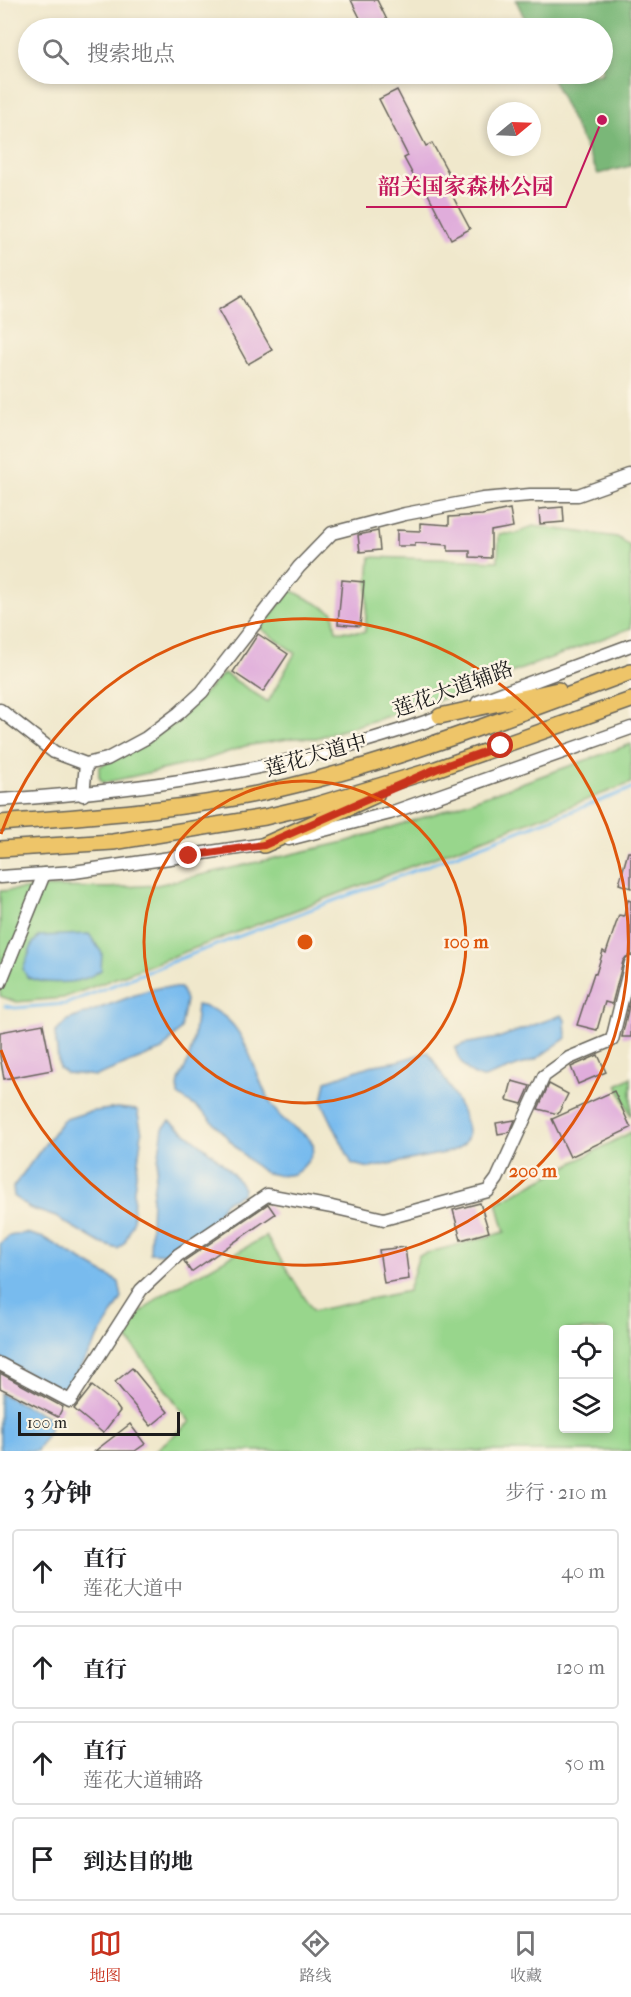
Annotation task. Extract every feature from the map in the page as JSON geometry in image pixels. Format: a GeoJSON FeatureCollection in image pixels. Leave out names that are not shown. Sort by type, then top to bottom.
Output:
{"type":"FeatureCollection","features":[{"type":"Feature","properties":{"kind":"main road","name":"莲花大道中"},"geometry":{"type":"LineString","coordinates":[[0,823],[206,803],[313,780],[476,729],[631,672]]}},
{"type":"Feature","properties":{"kind":"main road"},"geometry":{"type":"LineString","coordinates":[[440,717],[614,678]]}},
{"type":"Feature","properties":{"kind":"main road"},"geometry":{"type":"LineString","coordinates":[[0,849],[113,842],[265,817],[436,769],[631,700]]}},
{"type":"Feature","properties":{"kind":"main road"},"geometry":{"type":"LineString","coordinates":[[264,845],[436,769]]}},
{"type":"Feature","properties":{"kind":"main road"},"geometry":{"type":"LineString","coordinates":[[110,814],[113,842]]}},
{"type":"Feature","properties":{"kind":"street"},"geometry":{"type":"LineString","coordinates":[[0,710],[54,752],[86,764],[107,759],[146,738],[202,692],[300,567],[332,532],[405,514],[483,499],[530,495],[578,495],[631,476]]}},
{"type":"Feature","properties":{"kind":"street","name":"莲花大道辅路"},"geometry":{"type":"LineString","coordinates":[[0,800],[83,795],[220,774],[305,757],[440,717],[631,645]]}},
{"type":"Feature","properties":{"kind":"street"},"geometry":{"type":"LineString","coordinates":[[0,877],[74,872],[264,845],[390,813],[631,728]]}},
{"type":"Feature","properties":{"kind":"street"},"geometry":{"type":"LineString","coordinates":[[83,795],[86,764]]}},
{"type":"Feature","properties":{"kind":"street"},"geometry":{"type":"LineString","coordinates":[[0,983],[44,874]]}},
{"type":"Feature","properties":{"kind":"street"},"geometry":{"type":"LineString","coordinates":[[0,1364],[70,1401],[141,1290],[178,1255],[267,1195],[384,1219],[488,1191],[497,1179],[544,1076],[569,1058],[612,1040],[631,963]]}},
{"type":"Feature","properties":{"kind":"green space"},"geometry":{"type":"Polygon","coordinates":[[[516,0],[631,0],[631,166],[598,174],[555,84],[613,84],[613,18],[524,18],[516,0]]]}},
{"type":"Feature","properties":{"kind":"green space"},"geometry":{"type":"Polygon","coordinates":[[[533,526],[617,537],[630,546],[631,628],[431,703],[316,738],[294,738],[245,746],[202,761],[103,783],[99,777],[99,767],[182,716],[224,673],[268,702],[295,653],[260,628],[291,590],[333,612],[336,631],[365,632],[370,557],[498,561],[499,534],[515,534],[533,526]]]}},
{"type":"Feature","properties":{"kind":"green space"},"geometry":{"type":"Polygon","coordinates":[[[631,744],[631,783],[63,998],[16,1002],[0,996],[0,891],[53,887],[108,888],[157,885],[345,842],[443,811],[631,744]]]}},
{"type":"Feature","properties":{"kind":"green space"},"geometry":{"type":"Polygon","coordinates":[[[631,1077],[631,1116],[617,1085],[631,1077]]]}},
{"type":"Feature","properties":{"kind":"green space"},"geometry":{"type":"Polygon","coordinates":[[[631,1132],[631,1451],[155,1451],[190,1422],[121,1330],[160,1296],[266,1236],[313,1311],[408,1291],[419,1255],[505,1232],[497,1203],[631,1132]]]}},
{"type":"Feature","properties":{"kind":"water"},"geometry":{"type":"Polygon","coordinates":[[[89,934],[102,953],[101,970],[86,978],[70,982],[47,982],[27,977],[23,969],[33,943],[39,936],[89,934]]]}},
{"type":"Feature","properties":{"kind":"water"},"geometry":{"type":"Polygon","coordinates":[[[162,987],[181,988],[186,1000],[181,1029],[162,1050],[96,1076],[66,1073],[59,1068],[55,1033],[68,1020],[162,987]]]}},
{"type":"Feature","properties":{"kind":"water"},"geometry":{"type":"Polygon","coordinates":[[[197,1005],[214,1010],[237,1030],[274,1108],[281,1117],[304,1134],[313,1144],[310,1159],[297,1172],[280,1175],[261,1170],[204,1113],[178,1095],[179,1080],[187,1063],[194,1035],[197,1005]]]}},
{"type":"Feature","properties":{"kind":"water"},"geometry":{"type":"Polygon","coordinates":[[[562,1015],[565,1020],[566,1038],[536,1059],[484,1078],[469,1071],[462,1063],[455,1048],[463,1044],[498,1038],[562,1015]]]}},
{"type":"Feature","properties":{"kind":"water"},"geometry":{"type":"Polygon","coordinates":[[[428,1052],[464,1115],[468,1137],[464,1143],[449,1152],[370,1168],[352,1164],[322,1102],[326,1081],[369,1066],[398,1061],[428,1052]]]}},
{"type":"Feature","properties":{"kind":"water"},"geometry":{"type":"Polygon","coordinates":[[[117,1108],[137,1110],[142,1133],[134,1190],[133,1222],[125,1242],[118,1249],[100,1243],[56,1217],[29,1208],[14,1196],[13,1187],[63,1120],[88,1112],[117,1108]]]}},
{"type":"Feature","properties":{"kind":"water"},"geometry":{"type":"Polygon","coordinates":[[[170,1121],[220,1161],[244,1189],[242,1194],[225,1202],[208,1229],[168,1254],[150,1253],[152,1198],[163,1128],[170,1121]]]}},
{"type":"Feature","properties":{"kind":"water"},"geometry":{"type":"Polygon","coordinates":[[[26,1233],[44,1238],[119,1282],[122,1298],[69,1386],[61,1389],[52,1387],[0,1358],[0,1244],[9,1236],[26,1233]]]}},
{"type":"Feature","properties":{"kind":"water"},"geometry":{"type":"Polygon","coordinates":[[[0,1393],[50,1418],[49,1431],[37,1451],[0,1451],[0,1393]]]}},
{"type":"Feature","properties":{"kind":"building"},"geometry":{"type":"Polygon","coordinates":[[[351,0],[377,0],[386,18],[360,18],[351,0]]]}},
{"type":"Feature","properties":{"kind":"building"},"geometry":{"type":"Polygon","coordinates":[[[397,90],[426,146],[432,143],[449,174],[443,178],[470,229],[451,239],[423,184],[419,186],[404,158],[408,156],[379,99],[397,90]]]}},
{"type":"Feature","properties":{"kind":"building"},"geometry":{"type":"Polygon","coordinates":[[[241,296],[272,350],[248,364],[218,310],[241,296]]]}},
{"type":"Feature","properties":{"kind":"building"},"geometry":{"type":"Polygon","coordinates":[[[563,507],[564,522],[540,524],[539,509],[563,507]]]}},
{"type":"Feature","properties":{"kind":"building"},"geometry":{"type":"Polygon","coordinates":[[[510,509],[513,527],[491,531],[491,558],[470,557],[470,551],[448,551],[448,545],[415,543],[415,546],[397,546],[397,530],[420,531],[420,523],[449,525],[449,517],[482,515],[510,509]]]}},
{"type":"Feature","properties":{"kind":"building"},"geometry":{"type":"Polygon","coordinates":[[[378,531],[380,550],[360,552],[358,535],[378,531]]]}},
{"type":"Feature","properties":{"kind":"building"},"geometry":{"type":"Polygon","coordinates":[[[342,580],[364,582],[360,626],[338,624],[342,580]]]}},
{"type":"Feature","properties":{"kind":"building"},"geometry":{"type":"Polygon","coordinates":[[[258,634],[288,654],[263,692],[233,672],[258,634]]]}},
{"type":"Feature","properties":{"kind":"building"},"geometry":{"type":"Polygon","coordinates":[[[628,852],[631,852],[631,888],[619,884],[628,852]]]}},
{"type":"Feature","properties":{"kind":"building"},"geometry":{"type":"Polygon","coordinates":[[[628,900],[631,901],[631,955],[623,961],[612,1004],[605,1002],[597,1030],[577,1025],[594,973],[596,974],[603,951],[606,953],[619,915],[624,916],[628,900]]]}},
{"type":"Feature","properties":{"kind":"building"},"geometry":{"type":"Polygon","coordinates":[[[631,997],[631,1037],[622,1037],[623,1032],[631,997]]]}},
{"type":"Feature","properties":{"kind":"building"},"geometry":{"type":"Polygon","coordinates":[[[43,1024],[52,1070],[4,1079],[0,1056],[0,1032],[43,1024]]]}},
{"type":"Feature","properties":{"kind":"building"},"geometry":{"type":"Polygon","coordinates":[[[598,1055],[606,1072],[578,1084],[571,1067],[598,1055]]]}},
{"type":"Feature","properties":{"kind":"building"},"geometry":{"type":"Polygon","coordinates":[[[512,1081],[530,1086],[522,1104],[507,1100],[512,1081]]]}},
{"type":"Feature","properties":{"kind":"building"},"geometry":{"type":"Polygon","coordinates":[[[549,1084],[568,1094],[558,1114],[538,1109],[549,1084]]]}},
{"type":"Feature","properties":{"kind":"building"},"geometry":{"type":"Polygon","coordinates":[[[614,1091],[631,1128],[570,1157],[552,1119],[614,1091]]]}},
{"type":"Feature","properties":{"kind":"building"},"geometry":{"type":"Polygon","coordinates":[[[515,1120],[510,1132],[498,1134],[496,1123],[515,1120]]]}},
{"type":"Feature","properties":{"kind":"building"},"geometry":{"type":"Polygon","coordinates":[[[480,1203],[489,1232],[461,1240],[453,1210],[480,1203]]]}},
{"type":"Feature","properties":{"kind":"building"},"geometry":{"type":"Polygon","coordinates":[[[268,1204],[275,1214],[191,1272],[184,1261],[268,1204]]]}},
{"type":"Feature","properties":{"kind":"building"},"geometry":{"type":"Polygon","coordinates":[[[405,1247],[409,1279],[384,1283],[379,1250],[405,1247]]]}},
{"type":"Feature","properties":{"kind":"building"},"geometry":{"type":"Polygon","coordinates":[[[132,1368],[168,1412],[151,1426],[115,1382],[132,1368]]]}},
{"type":"Feature","properties":{"kind":"building"},"geometry":{"type":"Polygon","coordinates":[[[0,1373],[63,1407],[58,1417],[0,1388],[0,1373]]]}},
{"type":"Feature","properties":{"kind":"building"},"geometry":{"type":"Polygon","coordinates":[[[92,1386],[115,1404],[120,1411],[103,1433],[74,1409],[92,1386]]]}},
{"type":"Feature","properties":{"kind":"building"},"geometry":{"type":"Polygon","coordinates":[[[130,1424],[145,1444],[135,1451],[95,1451],[130,1424]]]}},
{"type":"Feature","properties":{"kind":"waterway"},"geometry":{"type":"LineString","coordinates":[[5,1006],[15,1008],[66,1004],[179,959],[631,789]]}},
{"type":"Feature","properties":{"kind":"place","name":"韶关国家森林公园"},"geometry":{"type":"Point","coordinates":[602,120]}},
{"type":"Feature","properties":{"kind":"route"},"geometry":{"type":"LineString","coordinates":[[189,856],[264,845],[436,769],[501,746]]}}]}
